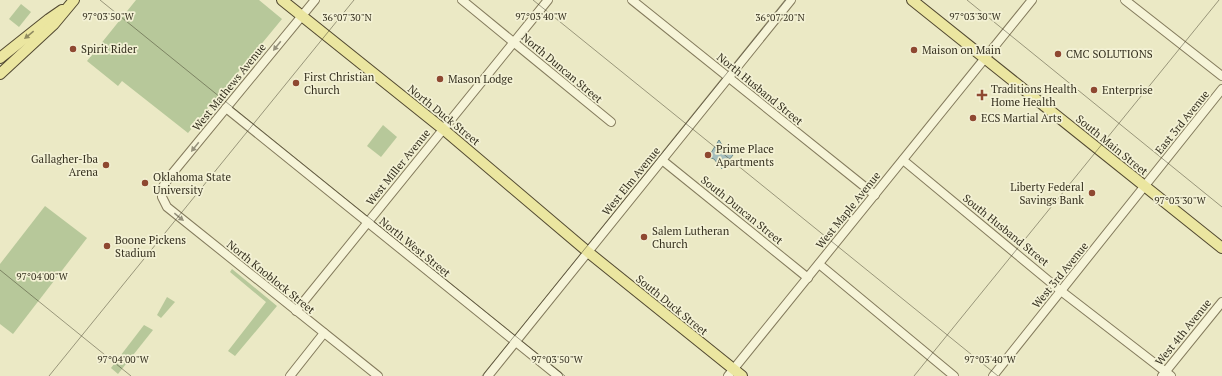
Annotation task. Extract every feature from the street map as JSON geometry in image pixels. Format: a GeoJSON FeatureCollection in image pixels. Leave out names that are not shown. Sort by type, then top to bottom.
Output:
{"type":"FeatureCollection","features":[{"type":"Feature","properties":{"kind":"main road","name":"North Duck Street"},"geometry":{"type":"LineString","coordinates":[[282,0],[443,129],[588,252]]}},
{"type":"Feature","properties":{"kind":"main road","name":"South Main Street"},"geometry":{"type":"LineString","coordinates":[[912,0],[1222,248]]}},
{"type":"Feature","properties":{"kind":"main road"},"geometry":{"type":"LineString","coordinates":[[0,58],[48,19],[71,3]]}},
{"type":"Feature","properties":{"kind":"main road"},"geometry":{"type":"LineString","coordinates":[[1,69],[54,24],[71,3]]}},
{"type":"Feature","properties":{"kind":"main road","name":"South Duck Street"},"geometry":{"type":"LineString","coordinates":[[588,252],[731,373],[742,376]]}},
{"type":"Feature","properties":{"kind":"street","name":"West Mathews Avenue"},"geometry":{"type":"LineString","coordinates":[[162,188],[315,0]]}},
{"type":"Feature","properties":{"kind":"street","name":"North Duncan Street"},"geometry":{"type":"LineString","coordinates":[[462,0],[611,122]]}},
{"type":"Feature","properties":{"kind":"street","name":"West Miller Avenue"},"geometry":{"type":"LineString","coordinates":[[296,311],[548,0]]}},
{"type":"Feature","properties":{"kind":"street","name":"North Husband Street"},"geometry":{"type":"LineString","coordinates":[[632,0],[875,195]]}},
{"type":"Feature","properties":{"kind":"street","name":"West Elm Avenue"},"geometry":{"type":"LineString","coordinates":[[488,376],[791,0]]}},
{"type":"Feature","properties":{"kind":"street","name":"West Maple Avenue"},"geometry":{"type":"LineString","coordinates":[[731,373],[1032,0]]}},
{"type":"Feature","properties":{"kind":"street"},"geometry":{"type":"LineString","coordinates":[[1125,0],[1222,76]]}},
{"type":"Feature","properties":{"kind":"street","name":"East 3rd Avenue"},"geometry":{"type":"LineString","coordinates":[[1144,187],[1222,89]]}},
{"type":"Feature","properties":{"kind":"street","name":"North West Street"},"geometry":{"type":"LineString","coordinates":[[226,108],[558,376]]}},
{"type":"Feature","properties":{"kind":"street","name":"South Duncan Street"},"geometry":{"type":"LineString","coordinates":[[662,160],[808,278]]}},
{"type":"Feature","properties":{"kind":"street","name":"South Husband Street"},"geometry":{"type":"LineString","coordinates":[[903,160],[1166,375]]}},
{"type":"Feature","properties":{"kind":"street","name":"West 3rd Avenue"},"geometry":{"type":"LineString","coordinates":[[993,376],[1144,187]]}},
{"type":"Feature","properties":{"kind":"street","name":"North Knoblock Street"},"geometry":{"type":"LineString","coordinates":[[162,188],[162,197],[167,207],[378,376]]}},
{"type":"Feature","properties":{"kind":"street"},"geometry":{"type":"LineString","coordinates":[[819,264],[954,376]]}},
{"type":"Feature","properties":{"kind":"street","name":"West 4th Avenue"},"geometry":{"type":"LineString","coordinates":[[1166,375],[1222,302]]}},
{"type":"Feature","properties":{"kind":"street"},"geometry":{"type":"LineString","coordinates":[[290,376],[324,333]]}},
{"type":"Feature","properties":{"kind":"green space"},"geometry":{"type":"Polygon","coordinates":[[[136,0],[259,0],[282,19],[188,133],[122,81],[118,86],[87,61],[136,0]]]}},
{"type":"Feature","properties":{"kind":"green space"},"geometry":{"type":"Polygon","coordinates":[[[21,4],[31,12],[19,27],[9,19],[21,4]]]}},
{"type":"Feature","properties":{"kind":"green space"},"geometry":{"type":"Polygon","coordinates":[[[383,125],[397,137],[381,157],[367,146],[383,125]]]}},
{"type":"Feature","properties":{"kind":"green space"},"geometry":{"type":"Polygon","coordinates":[[[45,206],[87,238],[13,334],[0,324],[0,264],[45,206]]]}},
{"type":"Feature","properties":{"kind":"green space"},"geometry":{"type":"Polygon","coordinates":[[[232,269],[277,306],[235,356],[228,351],[266,302],[230,272],[232,269]]]}},
{"type":"Feature","properties":{"kind":"green space"},"geometry":{"type":"Polygon","coordinates":[[[167,297],[175,302],[161,318],[157,315],[167,297]]]}},
{"type":"Feature","properties":{"kind":"green space"},"geometry":{"type":"Polygon","coordinates":[[[144,325],[153,330],[118,374],[111,368],[144,325]]]}},
{"type":"Feature","properties":{"kind":"water"},"geometry":{"type":"Polygon","coordinates":[[[719,140],[724,148],[733,155],[722,169],[714,159],[705,156],[709,156],[719,140]]]}},
{"type":"Feature","properties":{"kind":"place","name":"Spirit Rider"},"geometry":{"type":"Point","coordinates":[73,49]}},
{"type":"Feature","properties":{"kind":"place","name":"Maison on Main"},"geometry":{"type":"Point","coordinates":[914,50]}},
{"type":"Feature","properties":{"kind":"place","name":"CMC SOLUTIONS"},"geometry":{"type":"Point","coordinates":[1058,54]}},
{"type":"Feature","properties":{"kind":"place","name":"Mason Lodge"},"geometry":{"type":"Point","coordinates":[440,79]}},
{"type":"Feature","properties":{"kind":"place","name":"First Christian Church"},"geometry":{"type":"Point","coordinates":[296,83]}},
{"type":"Feature","properties":{"kind":"place","name":"Enterprise"},"geometry":{"type":"Point","coordinates":[1094,90]}},
{"type":"Feature","properties":{"kind":"place","name":"Traditions Health Home Health"},"geometry":{"type":"Point","coordinates":[982,95]}},
{"type":"Feature","properties":{"kind":"place","name":"ECS Martial Arts"},"geometry":{"type":"Point","coordinates":[973,118]}},
{"type":"Feature","properties":{"kind":"place","name":"Prime Place Apartments"},"geometry":{"type":"Point","coordinates":[708,155]}},
{"type":"Feature","properties":{"kind":"place","name":"Gallagher-Iba Arena"},"geometry":{"type":"Point","coordinates":[106,165]}},
{"type":"Feature","properties":{"kind":"place","name":"Oklahoma State University"},"geometry":{"type":"Point","coordinates":[145,183]}},
{"type":"Feature","properties":{"kind":"place","name":"Liberty Federal Savings Bank"},"geometry":{"type":"Point","coordinates":[1092,193]}},
{"type":"Feature","properties":{"kind":"place","name":"Salem Lutheran Church"},"geometry":{"type":"Point","coordinates":[644,237]}},
{"type":"Feature","properties":{"kind":"place","name":"Boone Pickens Stadium"},"geometry":{"type":"Point","coordinates":[107,246]}}]}
